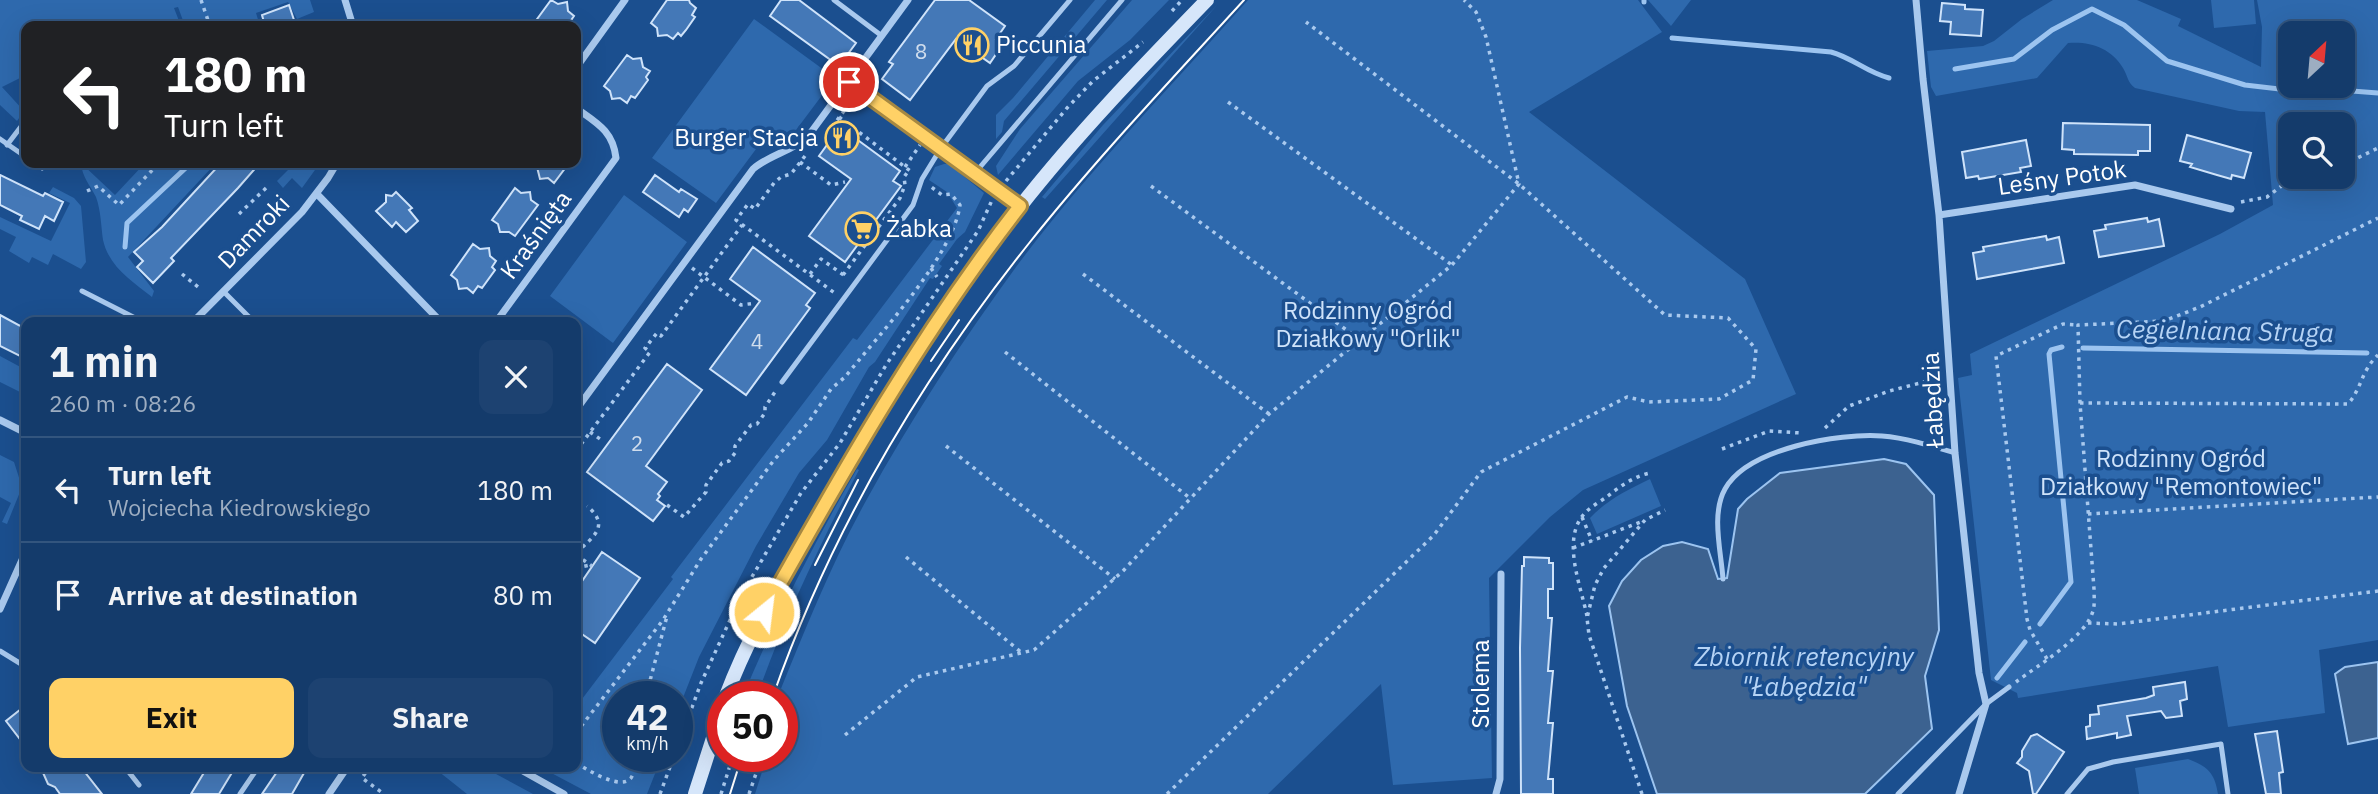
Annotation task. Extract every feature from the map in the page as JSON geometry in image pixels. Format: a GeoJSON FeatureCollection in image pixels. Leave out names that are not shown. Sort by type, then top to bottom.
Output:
{"type":"FeatureCollection","features":[{"type":"Feature","properties":{"kind":"main road"},"geometry":{"type":"LineString","coordinates":[[733,681],[764,612],[928,333],[1020,206],[1094,119],[1207,0]]}},
{"type":"Feature","properties":{"kind":"main road"},"geometry":{"type":"LineString","coordinates":[[695,794],[707,757]]}},
{"type":"Feature","properties":{"kind":"street"},"geometry":{"type":"LineString","coordinates":[[345,0],[351,21]]}},
{"type":"Feature","properties":{"kind":"street"},"geometry":{"type":"LineString","coordinates":[[581,61],[625,0]]}},
{"type":"Feature","properties":{"kind":"street"},"geometry":{"type":"LineString","coordinates":[[581,403],[753,169],[804,140],[908,0]]}},
{"type":"Feature","properties":{"kind":"street","name":"Łabędzia"},"geometry":{"type":"LineString","coordinates":[[1916,0],[1939,215],[1955,453],[1979,673],[1986,704],[1959,794]]}},
{"type":"Feature","properties":{"kind":"street"},"geometry":{"type":"LineString","coordinates":[[849,82],[1020,206]]}},
{"type":"Feature","properties":{"kind":"street","name":"Kraśnięta"},"geometry":{"type":"LineString","coordinates":[[500,317],[616,158],[614,142],[603,128],[581,112]]}},
{"type":"Feature","properties":{"kind":"street","name":"Damroki"},"geometry":{"type":"LineString","coordinates":[[198,317],[317,194],[334,168]]}},
{"type":"Feature","properties":{"kind":"street","name":"Leśny Potok"},"geometry":{"type":"LineString","coordinates":[[1939,215],[2135,185],[2231,209]]}},
{"type":"Feature","properties":{"kind":"street"},"geometry":{"type":"LineString","coordinates":[[317,194],[437,317]]}},
{"type":"Feature","properties":{"kind":"street"},"geometry":{"type":"LineString","coordinates":[[0,420],[21,430]]}},
{"type":"Feature","properties":{"kind":"street"},"geometry":{"type":"LineString","coordinates":[[0,608],[21,562]]}},
{"type":"Feature","properties":{"kind":"street","name":"Stolema"},"geometry":{"type":"LineString","coordinates":[[1496,794],[1500,779],[1501,574]]}},
{"type":"Feature","properties":{"kind":"street"},"geometry":{"type":"LineString","coordinates":[[329,794],[344,772]]}},
{"type":"Feature","properties":{"kind":"street"},"geometry":{"type":"LineString","coordinates":[[525,772],[564,794]]}},
{"type":"Feature","properties":{"kind":"lane"},"geometry":{"type":"LineString","coordinates":[[834,0],[882,36]]}},
{"type":"Feature","properties":{"kind":"lane"},"geometry":{"type":"LineString","coordinates":[[782,382],[913,205],[922,180],[941,148],[987,86],[1014,66],[1070,0]]}},
{"type":"Feature","properties":{"kind":"lane"},"geometry":{"type":"LineString","coordinates":[[975,173],[1122,0]]}},
{"type":"Feature","properties":{"kind":"lane"},"geometry":{"type":"LineString","coordinates":[[8,145],[21,127]]}},
{"type":"Feature","properties":{"kind":"lane"},"geometry":{"type":"LineString","coordinates":[[0,139],[21,154]]}},
{"type":"Feature","properties":{"kind":"lane"},"geometry":{"type":"LineString","coordinates":[[82,291],[133,317]]}},
{"type":"Feature","properties":{"kind":"lane"},"geometry":{"type":"LineString","coordinates":[[223,292],[249,317]]}},
{"type":"Feature","properties":{"kind":"lane"},"geometry":{"type":"LineString","coordinates":[[1723,579],[1717,512],[1724,490],[1738,471],[1768,456],[1805,444],[1840,437],[1883,436],[1924,443],[1955,453]]}},
{"type":"Feature","properties":{"kind":"lane"},"geometry":{"type":"LineString","coordinates":[[0,651],[21,664]]}},
{"type":"Feature","properties":{"kind":"lane"},"geometry":{"type":"LineString","coordinates":[[1898,794],[1986,704],[2009,687]]}},
{"type":"Feature","properties":{"kind":"lane"},"geometry":{"type":"LineString","coordinates":[[2067,794],[2088,769],[2113,762],[2221,744],[2228,794]]}},
{"type":"Feature","properties":{"kind":"lane"},"geometry":{"type":"LineString","coordinates":[[129,772],[139,785]]}},
{"type":"Feature","properties":{"kind":"lane"},"geometry":{"type":"LineString","coordinates":[[240,794],[255,772]]}},
{"type":"Feature","properties":{"kind":"path"},"geometry":{"type":"LineString","coordinates":[[201,0],[208,21]]}},
{"type":"Feature","properties":{"kind":"path"},"geometry":{"type":"LineString","coordinates":[[1464,0],[1476,12],[1486,37],[1519,184]]}},
{"type":"Feature","properties":{"kind":"path"},"geometry":{"type":"LineString","coordinates":[[1167,794],[1434,535],[1481,472],[1627,397],[1649,402],[1719,399],[1753,380],[1756,349],[1728,318],[1665,315],[1519,184],[1306,22]]}},
{"type":"Feature","properties":{"kind":"path"},"geometry":{"type":"LineString","coordinates":[[1228,102],[1452,265]]}},
{"type":"Feature","properties":{"kind":"path"},"geometry":{"type":"LineString","coordinates":[[839,117],[908,169]]}},
{"type":"Feature","properties":{"kind":"path"},"geometry":{"type":"LineString","coordinates":[[843,275],[900,198],[905,185],[904,177],[918,148]]}},
{"type":"Feature","properties":{"kind":"path"},"geometry":{"type":"LineString","coordinates":[[2355,159],[2378,148]]}},
{"type":"Feature","properties":{"kind":"path"},"geometry":{"type":"LineString","coordinates":[[800,162],[831,185],[845,182]]}},
{"type":"Feature","properties":{"kind":"path"},"geometry":{"type":"LineString","coordinates":[[87,191],[97,186],[119,205],[154,168]]}},
{"type":"Feature","properties":{"kind":"path"},"geometry":{"type":"LineString","coordinates":[[845,735],[916,677],[1034,650],[1115,579],[1269,414],[1452,265],[1519,184]]}},
{"type":"Feature","properties":{"kind":"path"},"geometry":{"type":"LineString","coordinates":[[1151,186],[1360,340]]}},
{"type":"Feature","properties":{"kind":"path"},"geometry":{"type":"LineString","coordinates":[[239,214],[266,188]]}},
{"type":"Feature","properties":{"kind":"path"},"geometry":{"type":"LineString","coordinates":[[2231,209],[2239,203],[2267,197],[2278,189]]}},
{"type":"Feature","properties":{"kind":"path"},"geometry":{"type":"LineString","coordinates":[[581,726],[668,611],[701,559],[774,460],[808,423],[831,389],[845,377],[931,268],[958,218],[960,205],[957,199],[946,193],[942,195]]}},
{"type":"Feature","properties":{"kind":"path"},"geometry":{"type":"LineString","coordinates":[[748,204],[736,220],[843,300]]}},
{"type":"Feature","properties":{"kind":"path"},"geometry":{"type":"LineString","coordinates":[[2046,659],[2030,631],[2027,619],[1996,356],[2063,324],[2164,321],[2200,307],[2378,218]]}},
{"type":"Feature","properties":{"kind":"path"},"geometry":{"type":"LineString","coordinates":[[581,444],[649,352],[645,348],[657,333],[661,335],[742,225]]}},
{"type":"Feature","properties":{"kind":"path"},"geometry":{"type":"LineString","coordinates":[[810,275],[821,259],[855,284]]}},
{"type":"Feature","properties":{"kind":"path"},"geometry":{"type":"LineString","coordinates":[[684,263],[741,305],[756,303]]}},
{"type":"Feature","properties":{"kind":"path"},"geometry":{"type":"LineString","coordinates":[[931,268],[937,277]]}},
{"type":"Feature","properties":{"kind":"path"},"geometry":{"type":"LineString","coordinates":[[182,274],[198,287]]}},
{"type":"Feature","properties":{"kind":"path"},"geometry":{"type":"LineString","coordinates":[[1083,274],[1269,414]]}},
{"type":"Feature","properties":{"kind":"path"},"geometry":{"type":"LineString","coordinates":[[2009,687],[2074,638],[2088,623],[2094,610],[2080,403],[2078,325]]}},
{"type":"Feature","properties":{"kind":"path"},"geometry":{"type":"LineString","coordinates":[[1005,352],[1191,499]]}},
{"type":"Feature","properties":{"kind":"path"},"geometry":{"type":"LineString","coordinates":[[2080,403],[2348,404],[2355,396],[2367,365],[2378,355]]}},
{"type":"Feature","properties":{"kind":"path"},"geometry":{"type":"LineString","coordinates":[[667,505],[684,517],[706,492],[706,485],[722,463],[729,461],[735,453],[735,446],[751,425],[757,424],[765,413],[765,407],[782,382]]}},
{"type":"Feature","properties":{"kind":"path"},"geometry":{"type":"LineString","coordinates":[[1822,431],[1849,406],[1889,391],[1922,383]]}},
{"type":"Feature","properties":{"kind":"path"},"geometry":{"type":"LineString","coordinates":[[1723,449],[1769,431],[1805,433]]}},
{"type":"Feature","properties":{"kind":"path"},"geometry":{"type":"LineString","coordinates":[[590,432],[603,441]]}},
{"type":"Feature","properties":{"kind":"path"},"geometry":{"type":"LineString","coordinates":[[946,446],[1115,579]]}},
{"type":"Feature","properties":{"kind":"path"},"geometry":{"type":"LineString","coordinates":[[1642,794],[1589,635],[1573,548],[1574,536],[1584,513],[1617,489],[1650,472]]}},
{"type":"Feature","properties":{"kind":"path"},"geometry":{"type":"LineString","coordinates":[[1617,489],[1619,494]]}},
{"type":"Feature","properties":{"kind":"path"},"geometry":{"type":"LineString","coordinates":[[2088,514],[2378,497]]}},
{"type":"Feature","properties":{"kind":"path"},"geometry":{"type":"LineString","coordinates":[[581,549],[593,538],[600,526],[598,515],[587,506]]}},
{"type":"Feature","properties":{"kind":"path"},"geometry":{"type":"LineString","coordinates":[[1573,548],[1665,510]]}},
{"type":"Feature","properties":{"kind":"path"},"geometry":{"type":"LineString","coordinates":[[1582,517],[1592,541]]}},
{"type":"Feature","properties":{"kind":"path"},"geometry":{"type":"LineString","coordinates":[[1587,618],[1595,585],[1604,568],[1645,520]]}},
{"type":"Feature","properties":{"kind":"path"},"geometry":{"type":"LineString","coordinates":[[906,557],[1022,653]]}},
{"type":"Feature","properties":{"kind":"path"},"geometry":{"type":"LineString","coordinates":[[581,558],[591,565],[581,567]]}},
{"type":"Feature","properties":{"kind":"path"},"geometry":{"type":"LineString","coordinates":[[2088,623],[2118,624],[2378,592]]}},
{"type":"Feature","properties":{"kind":"path"},"geometry":{"type":"LineString","coordinates":[[650,681],[668,611]]}},
{"type":"Feature","properties":{"kind":"path"},"geometry":{"type":"LineString","coordinates":[[581,766],[599,776],[623,783],[634,772]]}},
{"type":"Feature","properties":{"kind":"path"},"geometry":{"type":"LineString","coordinates":[[366,772],[362,778],[384,794]]}},
{"type":"Feature","properties":{"kind":"path"},"geometry":{"type":"LineString","coordinates":[[660,794],[668,772]]}},
{"type":"Feature","properties":{"kind":"path"},"geometry":{"type":"LineString","coordinates":[[721,794],[728,772]]}},
{"type":"Feature","properties":{"kind":"path"},"geometry":{"type":"LineString","coordinates":[[749,794],[757,772]]}},
{"type":"Feature","properties":{"kind":"green space"},"geometry":{"type":"Polygon","coordinates":[[[0,0],[310,0],[314,12],[297,19],[288,2],[256,13],[258,21],[183,21],[178,7],[174,8],[179,21],[21,21],[21,78],[2,87],[21,108],[21,115],[17,121],[0,105],[0,0]]]}},
{"type":"Feature","properties":{"kind":"green space"},"geometry":{"type":"Polygon","coordinates":[[[1095,0],[1107,0],[1004,121],[1002,132],[996,139],[996,115],[1095,0]]]}},
{"type":"Feature","properties":{"kind":"green space"},"geometry":{"type":"Polygon","coordinates":[[[1132,0],[1169,0],[1130,40],[1078,81],[998,175],[996,166],[1020,129],[1132,0]]]}},
{"type":"Feature","properties":{"kind":"green space","name":"Rodzinny Ogród Działkowy \"Orlik\""},"geometry":{"type":"Polygon","coordinates":[[[1248,0],[1638,0],[1662,32],[1529,112],[1745,279],[1796,394],[1583,490],[1550,517],[1489,578],[1492,778],[1393,785],[1381,684],[1268,794],[755,794],[762,772],[798,772],[798,681],[784,681],[854,523],[919,410],[976,323],[1043,232],[1100,164],[1248,0]]]}},
{"type":"Feature","properties":{"kind":"green space"},"geometry":{"type":"Polygon","coordinates":[[[1648,0],[1691,0],[1671,26],[1648,0]]]}},
{"type":"Feature","properties":{"kind":"green space","name":"Rodzinny Ogród Działkowy \"Remontowiec\""},"geometry":{"type":"Polygon","coordinates":[[[2053,0],[2137,0],[2181,19],[2178,26],[2261,67],[2262,27],[2257,0],[2378,0],[2378,640],[2319,650],[2325,713],[2228,727],[2218,666],[2018,698],[2017,693],[1991,680],[1958,378],[1972,375],[1970,354],[2220,234],[2273,205],[2265,112],[2239,111],[2135,88],[2118,61],[2099,47],[2068,43],[2037,78],[1936,96],[1931,87],[1927,51],[1983,46],[2053,0]]]}},
{"type":"Feature","properties":{"kind":"green space"},"geometry":{"type":"Polygon","coordinates":[[[2211,0],[2254,0],[2256,24],[2214,28],[2211,0]]]}},
{"type":"Feature","properties":{"kind":"green space"},"geometry":{"type":"Polygon","coordinates":[[[1218,4],[1045,199],[1042,197],[1103,125],[1218,4]]]}},
{"type":"Feature","properties":{"kind":"green space"},"geometry":{"type":"Polygon","coordinates":[[[754,19],[835,78],[790,138],[762,141],[716,203],[652,158],[754,19]]]}},
{"type":"Feature","properties":{"kind":"green space"},"geometry":{"type":"Polygon","coordinates":[[[949,164],[984,193],[965,232],[939,264],[942,266],[933,279],[930,278],[875,362],[869,367],[827,440],[799,473],[756,546],[699,657],[690,681],[602,681],[602,772],[656,772],[647,794],[591,794],[549,772],[581,772],[581,700],[853,338],[857,340],[957,208],[947,192],[929,180],[935,167],[949,164]]]}},
{"type":"Feature","properties":{"kind":"green space"},"geometry":{"type":"Polygon","coordinates":[[[82,168],[86,168],[115,195],[140,168],[211,168],[128,257],[154,291],[152,297],[122,273],[110,258],[103,240],[98,202],[82,168]]]}},
{"type":"Feature","properties":{"kind":"green space"},"geometry":{"type":"Polygon","coordinates":[[[290,168],[316,168],[302,188],[292,178],[283,188],[277,181],[290,168]]]}},
{"type":"Feature","properties":{"kind":"green space"},"geometry":{"type":"Polygon","coordinates":[[[53,187],[74,198],[81,206],[86,262],[81,269],[53,254],[48,265],[32,257],[29,263],[9,251],[16,237],[0,229],[0,217],[51,241],[70,203],[49,193],[53,187]]]}},
{"type":"Feature","properties":{"kind":"green space"},"geometry":{"type":"Polygon","coordinates":[[[624,195],[687,242],[613,343],[550,296],[624,195]]]}},
{"type":"Feature","properties":{"kind":"green space"},"geometry":{"type":"Polygon","coordinates":[[[0,356],[21,367],[21,392],[0,382],[0,356]]]}},
{"type":"Feature","properties":{"kind":"green space"},"geometry":{"type":"Polygon","coordinates":[[[0,455],[14,462],[21,484],[7,524],[2,522],[11,503],[0,497],[0,455]]]}},
{"type":"Feature","properties":{"kind":"green space"},"geometry":{"type":"Polygon","coordinates":[[[857,469],[859,470],[791,609],[763,681],[750,681],[796,581],[857,469]]]}},
{"type":"Feature","properties":{"kind":"green space"},"geometry":{"type":"Polygon","coordinates":[[[1650,479],[1661,506],[1597,534],[1590,518],[1625,491],[1650,479]]]}},
{"type":"Feature","properties":{"kind":"green space"},"geometry":{"type":"Polygon","coordinates":[[[2188,759],[2209,771],[2218,794],[2139,794],[2135,768],[2188,759]]]}},
{"type":"Feature","properties":{"kind":"green space"},"geometry":{"type":"Polygon","coordinates":[[[439,772],[492,772],[533,794],[467,794],[439,772]]]}},
{"type":"Feature","properties":{"kind":"water","name":"Zbiornik retencyjny \"Łabędzia\""},"geometry":{"type":"Polygon","coordinates":[[[1884,459],[1906,464],[1934,495],[1939,630],[1925,676],[1932,729],[1865,794],[1657,794],[1627,706],[1609,606],[1622,581],[1641,560],[1663,546],[1682,542],[1708,549],[1718,579],[1727,578],[1738,509],[1780,473],[1884,459]]]}},
{"type":"Feature","properties":{"kind":"water"},"geometry":{"type":"Polygon","coordinates":[[[2378,662],[2378,738],[2348,744],[2335,674],[2345,667],[2378,662]]]}},
{"type":"Feature","properties":{"kind":"building"},"geometry":{"type":"Polygon","coordinates":[[[551,0],[558,4],[567,2],[568,11],[574,16],[570,21],[536,21],[551,0]]]}},
{"type":"Feature","properties":{"kind":"building"},"geometry":{"type":"Polygon","coordinates":[[[667,0],[689,0],[696,8],[692,15],[695,17],[686,30],[673,39],[667,35],[658,36],[657,28],[651,23],[667,0]]]}},
{"type":"Feature","properties":{"kind":"building"},"geometry":{"type":"Polygon","coordinates":[[[781,0],[799,0],[856,43],[839,66],[770,16],[781,0]]]}},
{"type":"Feature","properties":{"kind":"building"},"geometry":{"type":"Polygon","coordinates":[[[935,0],[969,0],[1005,26],[996,39],[1003,44],[990,63],[956,39],[910,100],[882,79],[893,64],[889,62],[935,0]]]}},
{"type":"Feature","properties":{"kind":"building"},"geometry":{"type":"Polygon","coordinates":[[[1942,3],[1983,10],[1981,36],[1950,34],[1951,22],[1940,21],[1942,3]]]}},
{"type":"Feature","properties":{"kind":"building"},"geometry":{"type":"Polygon","coordinates":[[[289,5],[294,21],[264,21],[262,15],[289,5]]]}},
{"type":"Feature","properties":{"kind":"building"},"geometry":{"type":"Polygon","coordinates":[[[627,55],[633,59],[641,58],[643,67],[650,71],[646,77],[648,80],[635,98],[631,96],[627,103],[620,98],[612,99],[610,91],[604,86],[627,55]]]}},
{"type":"Feature","properties":{"kind":"building"},"geometry":{"type":"Polygon","coordinates":[[[2063,123],[2150,125],[2150,151],[2138,151],[2138,155],[2074,154],[2074,150],[2062,149],[2063,123]]]}},
{"type":"Feature","properties":{"kind":"building"},"geometry":{"type":"Polygon","coordinates":[[[840,127],[900,171],[893,181],[901,186],[845,262],[809,236],[851,179],[819,156],[840,127]]]}},
{"type":"Feature","properties":{"kind":"building"},"geometry":{"type":"Polygon","coordinates":[[[2187,135],[2251,153],[2244,178],[2232,175],[2231,179],[2190,167],[2192,164],[2180,161],[2187,135]]]}},
{"type":"Feature","properties":{"kind":"building"},"geometry":{"type":"Polygon","coordinates":[[[2026,140],[2031,166],[2020,168],[2021,172],[1979,179],[1978,176],[1966,178],[1962,152],[2026,140]]]}},
{"type":"Feature","properties":{"kind":"building"},"geometry":{"type":"Polygon","coordinates":[[[216,168],[256,168],[171,258],[174,261],[153,283],[137,267],[143,261],[134,252],[162,227],[216,168]]]}},
{"type":"Feature","properties":{"kind":"building"},"geometry":{"type":"Polygon","coordinates":[[[537,168],[565,168],[554,183],[548,178],[540,179],[537,168]]]}},
{"type":"Feature","properties":{"kind":"building"},"geometry":{"type":"Polygon","coordinates":[[[0,175],[43,196],[45,193],[63,202],[54,221],[45,216],[39,229],[20,220],[22,216],[0,205],[0,175]]]}},
{"type":"Feature","properties":{"kind":"building"},"geometry":{"type":"Polygon","coordinates":[[[655,175],[679,192],[681,189],[697,199],[688,212],[684,209],[679,217],[643,192],[655,175]]]}},
{"type":"Feature","properties":{"kind":"building"},"geometry":{"type":"Polygon","coordinates":[[[515,188],[521,193],[530,192],[531,200],[538,205],[515,236],[509,232],[500,232],[498,224],[492,220],[515,188]]]}},
{"type":"Feature","properties":{"kind":"building"},"geometry":{"type":"Polygon","coordinates":[[[396,192],[412,208],[409,210],[418,221],[406,232],[396,222],[392,227],[376,211],[386,202],[386,195],[392,196],[396,192]]]}},
{"type":"Feature","properties":{"kind":"building"},"geometry":{"type":"Polygon","coordinates":[[[2147,218],[2148,222],[2159,219],[2164,246],[2099,257],[2094,231],[2106,229],[2105,225],[2147,218]]]}},
{"type":"Feature","properties":{"kind":"building"},"geometry":{"type":"Polygon","coordinates":[[[2046,236],[2047,240],[2059,237],[2064,263],[1977,279],[1973,253],[1984,251],[1983,247],[2046,236]]]}},
{"type":"Feature","properties":{"kind":"building"},"geometry":{"type":"Polygon","coordinates":[[[473,244],[480,249],[489,248],[490,256],[496,261],[492,267],[495,270],[482,288],[478,286],[473,293],[467,288],[459,289],[457,280],[451,275],[473,244]]]}},
{"type":"Feature","properties":{"kind":"building"},"geometry":{"type":"Polygon","coordinates":[[[753,247],[815,293],[806,305],[810,308],[746,395],[710,369],[760,301],[730,279],[753,247]]]}},
{"type":"Feature","properties":{"kind":"building"},"geometry":{"type":"Polygon","coordinates":[[[0,315],[21,326],[21,356],[0,346],[0,315]]]}},
{"type":"Feature","properties":{"kind":"building"},"geometry":{"type":"Polygon","coordinates":[[[667,364],[702,390],[646,466],[667,482],[657,500],[665,506],[653,521],[587,472],[667,364]]]}},
{"type":"Feature","properties":{"kind":"building"},"geometry":{"type":"Polygon","coordinates":[[[602,552],[640,578],[595,643],[581,633],[581,583],[602,552]]]}},
{"type":"Feature","properties":{"kind":"building"},"geometry":{"type":"Polygon","coordinates":[[[1524,557],[1549,558],[1549,563],[1553,563],[1553,589],[1548,589],[1548,618],[1552,618],[1548,671],[1553,671],[1548,723],[1553,723],[1548,779],[1553,779],[1553,794],[1521,794],[1520,648],[1524,557]]]}},
{"type":"Feature","properties":{"kind":"building"},"geometry":{"type":"Polygon","coordinates":[[[2185,682],[2187,699],[2180,701],[2182,716],[2166,718],[2161,711],[2127,716],[2131,735],[2117,738],[2117,733],[2087,739],[2086,727],[2090,726],[2090,715],[2099,714],[2098,706],[2146,698],[2154,695],[2153,687],[2185,682]]]}},
{"type":"Feature","properties":{"kind":"building"},"geometry":{"type":"Polygon","coordinates":[[[21,709],[21,740],[6,721],[21,709]]]}},
{"type":"Feature","properties":{"kind":"building"},"geometry":{"type":"Polygon","coordinates":[[[2277,731],[2283,772],[2279,773],[2281,794],[2266,794],[2255,734],[2277,731]]]}},
{"type":"Feature","properties":{"kind":"building"},"geometry":{"type":"Polygon","coordinates":[[[2037,734],[2064,752],[2036,794],[2033,794],[2029,771],[2017,763],[2031,736],[2037,734]]]}},
{"type":"Feature","properties":{"kind":"building"},"geometry":{"type":"Polygon","coordinates":[[[43,772],[85,772],[102,794],[60,794],[55,787],[48,784],[43,772]]]}},
{"type":"Feature","properties":{"kind":"building"},"geometry":{"type":"Polygon","coordinates":[[[204,772],[232,772],[219,794],[191,794],[204,772]]]}},
{"type":"Feature","properties":{"kind":"building"},"geometry":{"type":"Polygon","coordinates":[[[277,772],[305,772],[292,794],[262,794],[277,772]]]}},
{"type":"Feature","properties":{"kind":"waterway"},"geometry":{"type":"LineString","coordinates":[[1955,69],[2014,59],[2052,30],[2092,9],[2124,25],[2167,61],[2245,85],[2324,94],[2352,91],[2378,93]]}},
{"type":"Feature","properties":{"kind":"waterway"},"geometry":{"type":"LineString","coordinates":[[1672,38],[1831,52],[1889,78]]}},
{"type":"Feature","properties":{"kind":"waterway"},"geometry":{"type":"LineString","coordinates":[[125,247],[127,223],[186,168]]}},
{"type":"Feature","properties":{"kind":"waterway","name":"Cegielniana Struga"},"geometry":{"type":"LineString","coordinates":[[2040,624],[2071,582],[2049,354],[2051,350],[2062,347]]}},
{"type":"Feature","properties":{"kind":"waterway","name":"Cegielniana Struga"},"geometry":{"type":"LineString","coordinates":[[2083,348],[2367,353]]}},
{"type":"Feature","properties":{"kind":"waterway","name":"Cegielniana Struga"},"geometry":{"type":"LineString","coordinates":[[1997,678],[2025,642]]}},
{"type":"Feature","properties":{"kind":"tram line"},"geometry":{"type":"LineString","coordinates":[[779,681],[822,575],[851,516],[882,458],[952,348],[990,294],[1081,180],[1244,0]]}},
{"type":"Feature","properties":{"kind":"tram line"},"geometry":{"type":"LineString","coordinates":[[931,361],[959,320]]}},
{"type":"Feature","properties":{"kind":"tram line"},"geometry":{"type":"LineString","coordinates":[[815,565],[858,480]]}},
{"type":"Feature","properties":{"kind":"tram line"},"geometry":{"type":"LineString","coordinates":[[730,794],[737,772]]}},
{"type":"Feature","properties":{"kind":"place","name":"Piccunia"},"geometry":{"type":"Point","coordinates":[972,45]}},
{"type":"Feature","properties":{"kind":"place","name":"Burger Stacja"},"geometry":{"type":"Point","coordinates":[842,138]}},
{"type":"Feature","properties":{"kind":"place","name":"Żabka"},"geometry":{"type":"Point","coordinates":[862,229]}},
{"type":"Feature","properties":{"kind":"route"},"geometry":{"type":"LineString","coordinates":[[764,612],[928,333],[1020,206],[849,82]]}}]}
